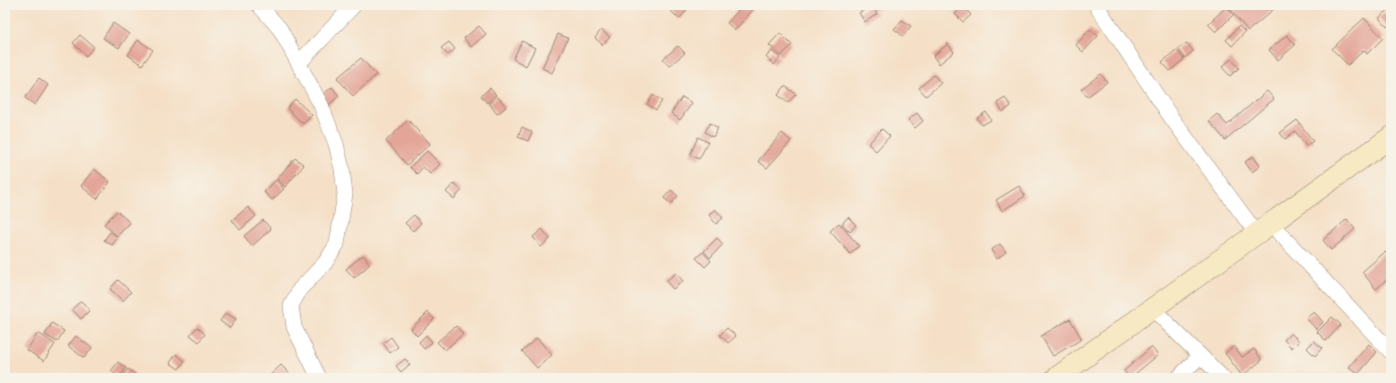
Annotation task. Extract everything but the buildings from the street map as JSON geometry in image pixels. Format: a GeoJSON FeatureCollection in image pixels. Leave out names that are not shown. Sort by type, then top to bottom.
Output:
{"type":"FeatureCollection","features":[{"type":"Feature","properties":{"kind":"street"},"geometry":{"type":"LineString","coordinates":[[259,5],[280,29],[321,105],[336,144],[345,194],[337,244],[325,263],[300,288],[291,306],[294,327],[319,378]]}},
{"type":"Feature","properties":{"kind":"street"},"geometry":{"type":"LineString","coordinates":[[299,63],[354,5]]}},
{"type":"Feature","properties":{"kind":"street"},"geometry":{"type":"LineString","coordinates":[[1096,5],[1173,120],[1264,229],[1391,352]]}},
{"type":"Feature","properties":{"kind":"street"},"geometry":{"type":"LineString","coordinates":[[1056,378],[1391,138]]}},
{"type":"Feature","properties":{"kind":"street"},"geometry":{"type":"LineString","coordinates":[[1153,309],[1223,378]]}},
{"type":"Feature","properties":{"kind":"street"},"geometry":{"type":"LineString","coordinates":[[1178,378],[1200,356]]}}]}
